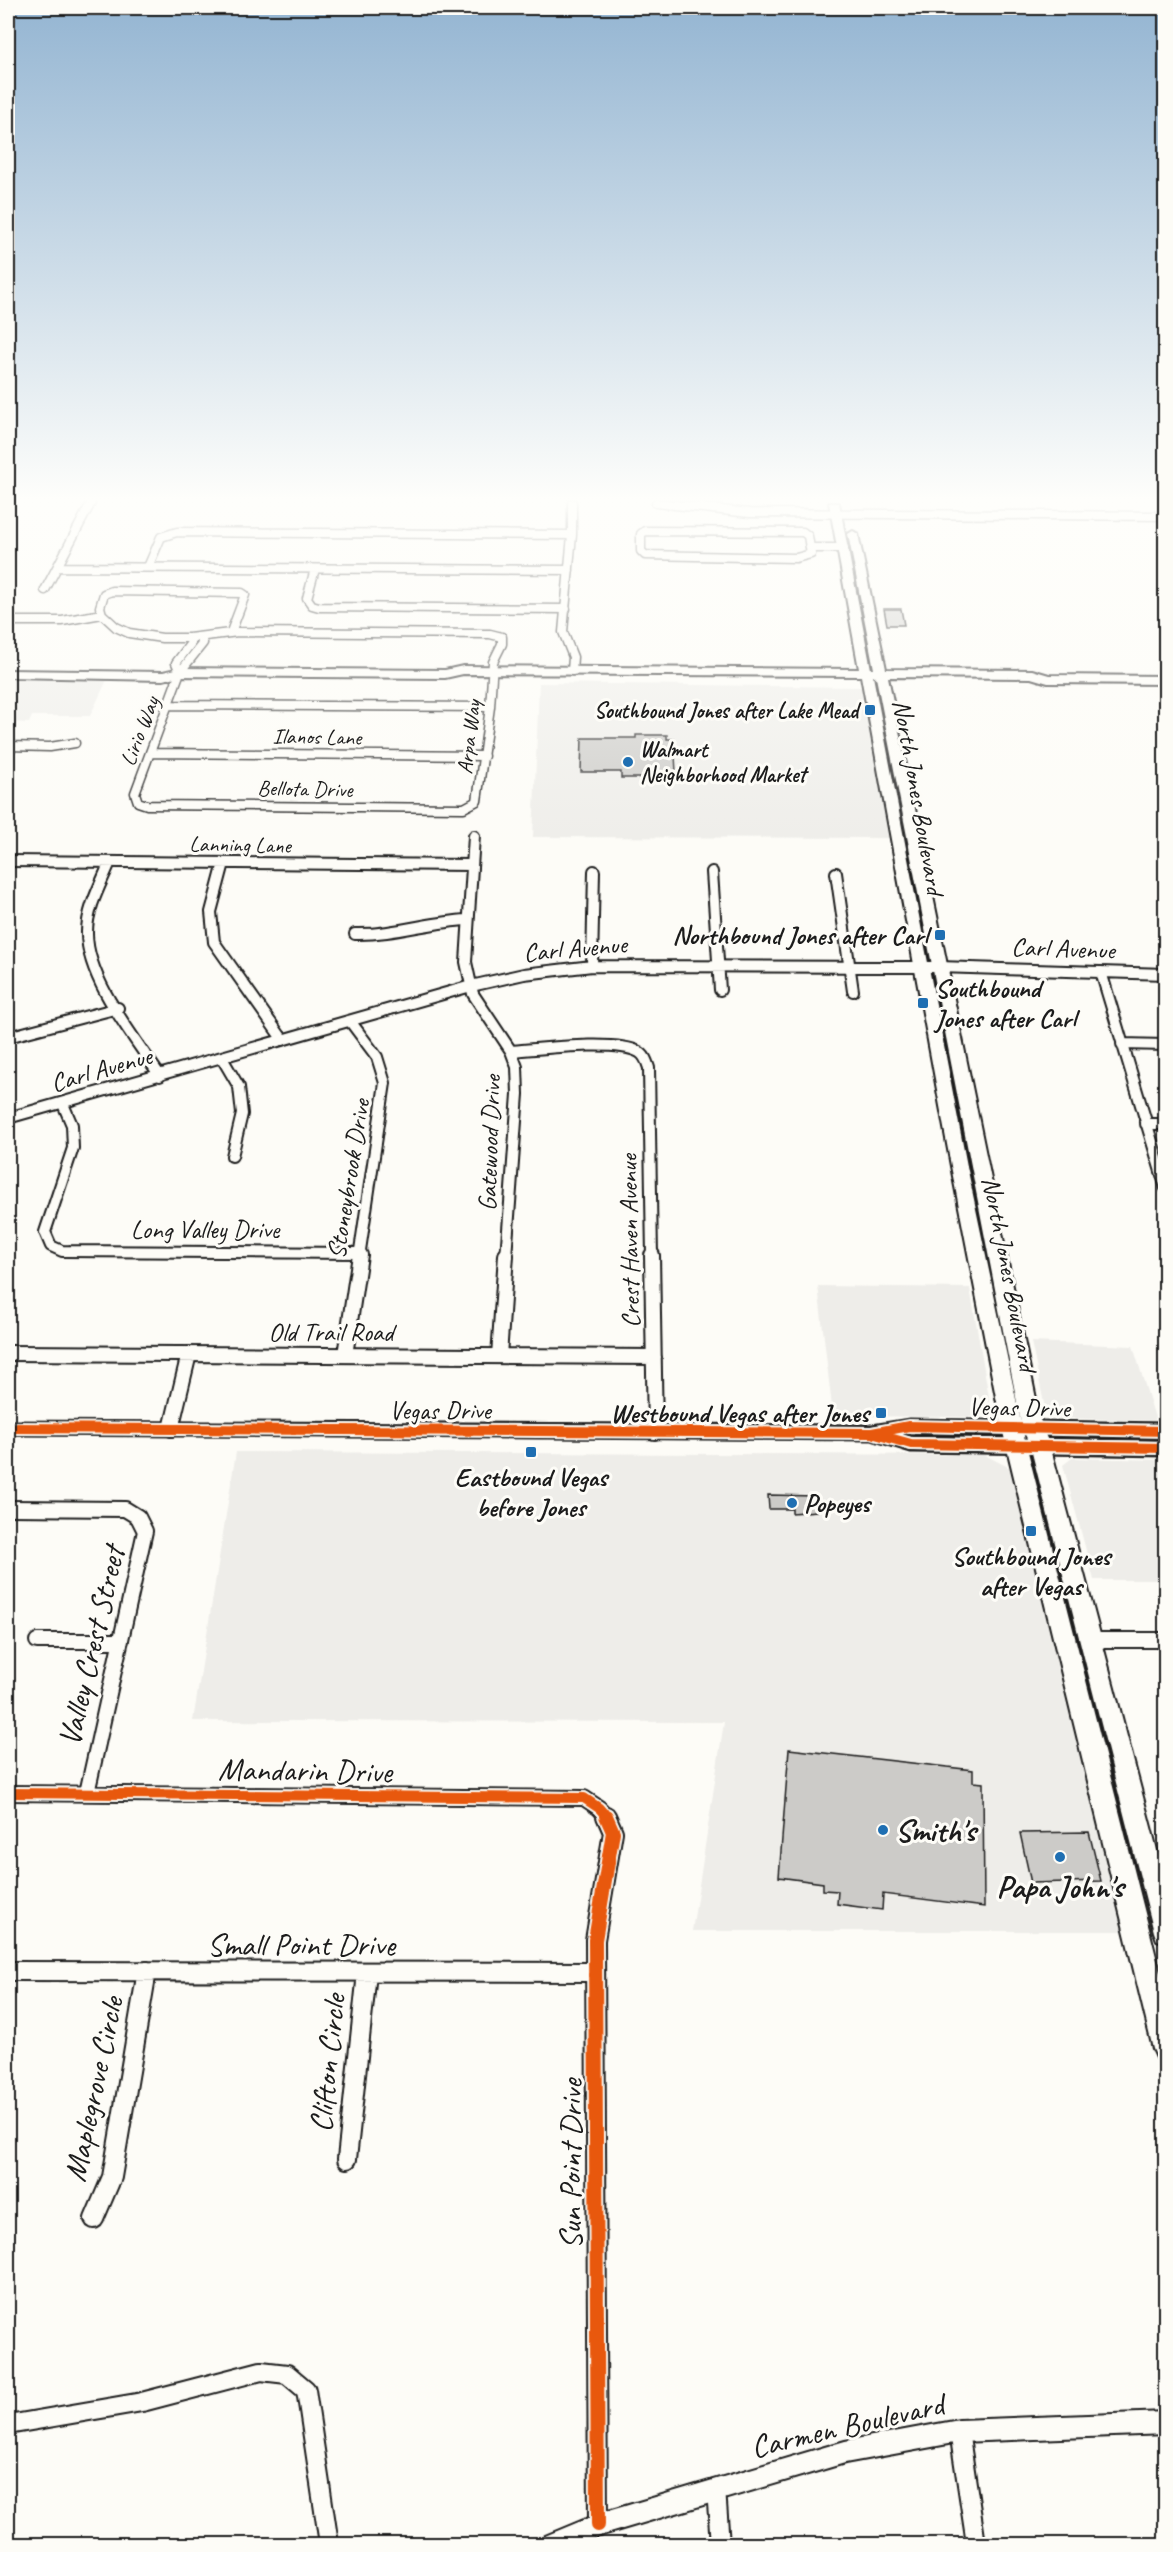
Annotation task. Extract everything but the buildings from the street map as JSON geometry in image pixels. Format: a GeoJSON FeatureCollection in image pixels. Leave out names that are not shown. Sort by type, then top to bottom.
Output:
{"type":"FeatureCollection","features":[{"type":"Feature","properties":{"kind":"main road","name":"North Jones Boulevard"},"geometry":{"type":"LineString","coordinates":[[860,622],[907,808],[979,1166],[1053,1592],[1166,2049]]}},
{"type":"Feature","properties":{"kind":"main road","name":"North Jones Boulevard"},"geometry":{"type":"LineString","coordinates":[[867,622],[890,802],[959,1166],[1025,1436],[1090,1640],[1166,1932]]}},
{"type":"Feature","properties":{"kind":"main road"},"geometry":{"type":"LineString","coordinates":[[8,666],[163,676],[180,672],[445,674],[459,678],[572,671],[659,676],[874,677]]}},
{"type":"Feature","properties":{"kind":"main road"},"geometry":{"type":"LineString","coordinates":[[8,674],[47,670]]}},
{"type":"Feature","properties":{"kind":"main road"},"geometry":{"type":"LineString","coordinates":[[526,679],[569,675],[572,671]]}},
{"type":"Feature","properties":{"kind":"main road"},"geometry":{"type":"LineString","coordinates":[[492,675],[526,679],[608,680],[727,672],[1036,683],[1048,679],[1166,680]]}},
{"type":"Feature","properties":{"kind":"main road"},"geometry":{"type":"LineString","coordinates":[[886,777],[894,786],[898,803],[907,808]]}},
{"type":"Feature","properties":{"kind":"main road"},"geometry":{"type":"LineString","coordinates":[[890,802],[901,812],[905,830],[913,838]]}},
{"type":"Feature","properties":{"kind":"main road"},"geometry":{"type":"LineString","coordinates":[[959,1166],[979,1166]]}},
{"type":"Feature","properties":{"kind":"main road","name":"Vegas Drive"},"geometry":{"type":"LineString","coordinates":[[8,1428],[872,1433],[911,1444],[1025,1436],[1166,1431]]}},
{"type":"Feature","properties":{"kind":"main road","name":"Vegas Drive"},"geometry":{"type":"LineString","coordinates":[[1025,1436],[1166,1448]]}},
{"type":"Feature","properties":{"kind":"main road"},"geometry":{"type":"LineString","coordinates":[[1053,1592],[1090,1640]]}},
{"type":"Feature","properties":{"kind":"main road"},"geometry":{"type":"LineString","coordinates":[[1098,1773],[1124,1773]]}},
{"type":"Feature","properties":{"kind":"street"},"geometry":{"type":"LineString","coordinates":[[111,622],[129,633],[162,638],[189,638],[231,632],[235,622]]}},
{"type":"Feature","properties":{"kind":"street"},"geometry":{"type":"LineString","coordinates":[[564,622],[563,632],[573,657],[572,671]]}},
{"type":"Feature","properties":{"kind":"street","name":"Arpa Way"},"geometry":{"type":"LineString","coordinates":[[231,632],[499,635],[502,637],[502,644],[493,662],[484,756],[477,801],[472,805]]}},
{"type":"Feature","properties":{"kind":"street"},"geometry":{"type":"LineString","coordinates":[[180,672],[191,656],[202,646],[203,643],[199,637]]}},
{"type":"Feature","properties":{"kind":"street","name":"Lirio Way"},"geometry":{"type":"LineString","coordinates":[[138,802],[135,793],[180,672],[176,663],[191,643],[189,638]]}},
{"type":"Feature","properties":{"kind":"street"},"geometry":{"type":"LineString","coordinates":[[168,705],[490,707]]}},
{"type":"Feature","properties":{"kind":"street"},"geometry":{"type":"LineString","coordinates":[[8,746],[50,747],[75,743]]}},
{"type":"Feature","properties":{"kind":"street","name":"Ilanos Lane"},"geometry":{"type":"LineString","coordinates":[[150,753],[484,756]]}},
{"type":"Feature","properties":{"kind":"street","name":"Bellota Drive"},"geometry":{"type":"LineString","coordinates":[[138,802],[147,805],[217,806],[464,808],[472,805]]}},
{"type":"Feature","properties":{"kind":"street","name":"Gatewood Drive"},"geometry":{"type":"LineString","coordinates":[[474,836],[466,962],[473,994],[511,1051],[517,1067],[518,1094],[499,1356]]}},
{"type":"Feature","properties":{"kind":"street","name":"Lanning Lane"},"geometry":{"type":"LineString","coordinates":[[8,861],[472,865]]}},
{"type":"Feature","properties":{"kind":"street"},"geometry":{"type":"LineString","coordinates":[[110,862],[87,933],[88,953],[97,974],[160,1076]]}},
{"type":"Feature","properties":{"kind":"street"},"geometry":{"type":"LineString","coordinates":[[224,863],[210,912],[208,928],[214,942],[283,1040]]}},
{"type":"Feature","properties":{"kind":"street"},"geometry":{"type":"LineString","coordinates":[[592,966],[594,871]]}},
{"type":"Feature","properties":{"kind":"street"},"geometry":{"type":"LineString","coordinates":[[712,872],[720,990]]}},
{"type":"Feature","properties":{"kind":"street"},"geometry":{"type":"LineString","coordinates":[[836,873],[853,992]]}},
{"type":"Feature","properties":{"kind":"street"},"geometry":{"type":"LineString","coordinates":[[354,934],[371,936],[432,922],[467,920]]}},
{"type":"Feature","properties":{"kind":"street","name":"Carl Avenue"},"geometry":{"type":"LineString","coordinates":[[8,1118],[471,986],[524,974],[592,966],[849,966],[1166,974]]}},
{"type":"Feature","properties":{"kind":"street"},"geometry":{"type":"LineString","coordinates":[[1101,972],[1166,1188]]}},
{"type":"Feature","properties":{"kind":"street"},"geometry":{"type":"LineString","coordinates":[[8,1037],[118,1008]]}},
{"type":"Feature","properties":{"kind":"street","name":"Stoneybrook Drive"},"geometry":{"type":"LineString","coordinates":[[345,1355],[386,1083],[384,1071],[377,1058],[350,1021]]}},
{"type":"Feature","properties":{"kind":"street"},"geometry":{"type":"LineString","coordinates":[[1122,1044],[1166,1046]]}},
{"type":"Feature","properties":{"kind":"street","name":"Crest Haven Avenue"},"geometry":{"type":"LineString","coordinates":[[511,1051],[613,1047],[640,1052],[649,1068],[655,1432]]}},
{"type":"Feature","properties":{"kind":"street"},"geometry":{"type":"LineString","coordinates":[[222,1058],[239,1087],[242,1114],[232,1156]]}},
{"type":"Feature","properties":{"kind":"street","name":"Long Valley Drive"},"geometry":{"type":"LineString","coordinates":[[63,1104],[71,1119],[75,1135],[73,1148],[45,1232],[51,1246],[62,1251],[360,1252]]}},
{"type":"Feature","properties":{"kind":"street"},"geometry":{"type":"LineString","coordinates":[[1146,1124],[1166,1124]]}},
{"type":"Feature","properties":{"kind":"street","name":"Old Trail Road"},"geometry":{"type":"LineString","coordinates":[[8,1353],[654,1357]]}},
{"type":"Feature","properties":{"kind":"street"},"geometry":{"type":"LineString","coordinates":[[171,1429],[189,1354]]}},
{"type":"Feature","properties":{"kind":"street","name":"Valley Crest Street"},"geometry":{"type":"LineString","coordinates":[[8,1508],[124,1509],[136,1514],[143,1522],[146,1531],[87,1793]]}},
{"type":"Feature","properties":{"kind":"street"},"geometry":{"type":"LineString","coordinates":[[1090,1640],[1166,1640]]}},
{"type":"Feature","properties":{"kind":"street"},"geometry":{"type":"LineString","coordinates":[[37,1641],[121,1641]]}},
{"type":"Feature","properties":{"kind":"street","name":"Mandarin Drive"},"geometry":{"type":"LineString","coordinates":[[8,1793],[584,1798],[600,1808]]}},
{"type":"Feature","properties":{"kind":"street","name":"Sun Point Drive"},"geometry":{"type":"LineString","coordinates":[[598,2526],[594,1972],[595,1940],[613,1832],[610,1818],[600,1808]]}},
{"type":"Feature","properties":{"kind":"street","name":"Small Point Drive"},"geometry":{"type":"LineString","coordinates":[[8,1971],[594,1972]]}},
{"type":"Feature","properties":{"kind":"street","name":"Maplegrove Circle"},"geometry":{"type":"LineString","coordinates":[[94,2219],[112,2177],[147,1971]]}},
{"type":"Feature","properties":{"kind":"street","name":"Clifton Circle"},"geometry":{"type":"LineString","coordinates":[[346,2159],[367,1973]]}},
{"type":"Feature","properties":{"kind":"street"},"geometry":{"type":"LineString","coordinates":[[8,2424],[142,2402],[261,2371],[287,2374],[306,2390],[329,2544]]}},
{"type":"Feature","properties":{"kind":"street","name":"Carmen Boulevard"},"geometry":{"type":"LineString","coordinates":[[553,2544],[598,2526],[845,2452],[959,2430],[1166,2423]]}},
{"type":"Feature","properties":{"kind":"street"},"geometry":{"type":"LineString","coordinates":[[959,2430],[976,2544]]}},
{"type":"Feature","properties":{"kind":"street"},"geometry":{"type":"LineString","coordinates":[[716,2489],[720,2544]]}},
{"type":"Feature","properties":{"kind":"shaded area"},"geometry":{"type":"Polygon","coordinates":[[[8,679],[107,680],[90,716],[32,716],[29,723],[8,722],[8,679]]]}},
{"type":"Feature","properties":{"kind":"shaded area"},"geometry":{"type":"Polygon","coordinates":[[[539,683],[863,688],[890,838],[533,837],[539,683]]]}},
{"type":"Feature","properties":{"kind":"shaded area"},"geometry":{"type":"Polygon","coordinates":[[[818,1286],[970,1288],[990,1403],[975,1417],[833,1416],[818,1286]]]}},
{"type":"Feature","properties":{"kind":"shaded area"},"geometry":{"type":"Polygon","coordinates":[[[1031,1342],[1133,1346],[1156,1421],[1057,1418],[1045,1408],[1031,1342]]]}},
{"type":"Feature","properties":{"kind":"shaded area"},"geometry":{"type":"Polygon","coordinates":[[[236,1452],[985,1455],[1010,1468],[1157,1931],[692,1931],[724,1722],[193,1721],[236,1452]]]}},
{"type":"Feature","properties":{"kind":"shaded area"},"geometry":{"type":"Polygon","coordinates":[[[1072,1458],[1165,1460],[1165,1580],[1094,1580],[1063,1465],[1072,1458]]]}},
{"type":"Feature","properties":{"kind":"cycle path"},"geometry":{"type":"LineString","coordinates":[[8,1428],[872,1433],[909,1426],[1166,1431]]}},
{"type":"Feature","properties":{"kind":"cycle path"},"geometry":{"type":"LineString","coordinates":[[875,1434],[911,1444],[1166,1448]]}},
{"type":"Feature","properties":{"kind":"cycle path"},"geometry":{"type":"LineString","coordinates":[[8,1793],[584,1798],[603,1812],[613,1832],[595,1940],[598,2525]]}},
{"type":"Feature","properties":{"kind":"place","name":"Southbound Jones after Lake Mead"},"geometry":{"type":"Point","coordinates":[870,710]}},
{"type":"Feature","properties":{"kind":"place","name":"Walmart Neighborhood Market"},"geometry":{"type":"Point","coordinates":[628,762]}},
{"type":"Feature","properties":{"kind":"place","name":"Northbound Jones after Carl"},"geometry":{"type":"Point","coordinates":[940,935]}},
{"type":"Feature","properties":{"kind":"place","name":"Southbound Jones after Carl"},"geometry":{"type":"Point","coordinates":[923,1003]}},
{"type":"Feature","properties":{"kind":"place","name":"Westbound Vegas after Jones"},"geometry":{"type":"Point","coordinates":[881,1413]}},
{"type":"Feature","properties":{"kind":"place","name":"Eastbound Vegas before Jones"},"geometry":{"type":"Point","coordinates":[531,1452]}},
{"type":"Feature","properties":{"kind":"place","name":"Popeyes"},"geometry":{"type":"Point","coordinates":[792,1503]}},
{"type":"Feature","properties":{"kind":"place","name":"Southbound Jones after Vegas"},"geometry":{"type":"Point","coordinates":[1031,1531]}},
{"type":"Feature","properties":{"kind":"place","name":"Smith's"},"geometry":{"type":"Point","coordinates":[883,1830]}},
{"type":"Feature","properties":{"kind":"place","name":"Papa John's"},"geometry":{"type":"Point","coordinates":[1060,1857]}}]}
